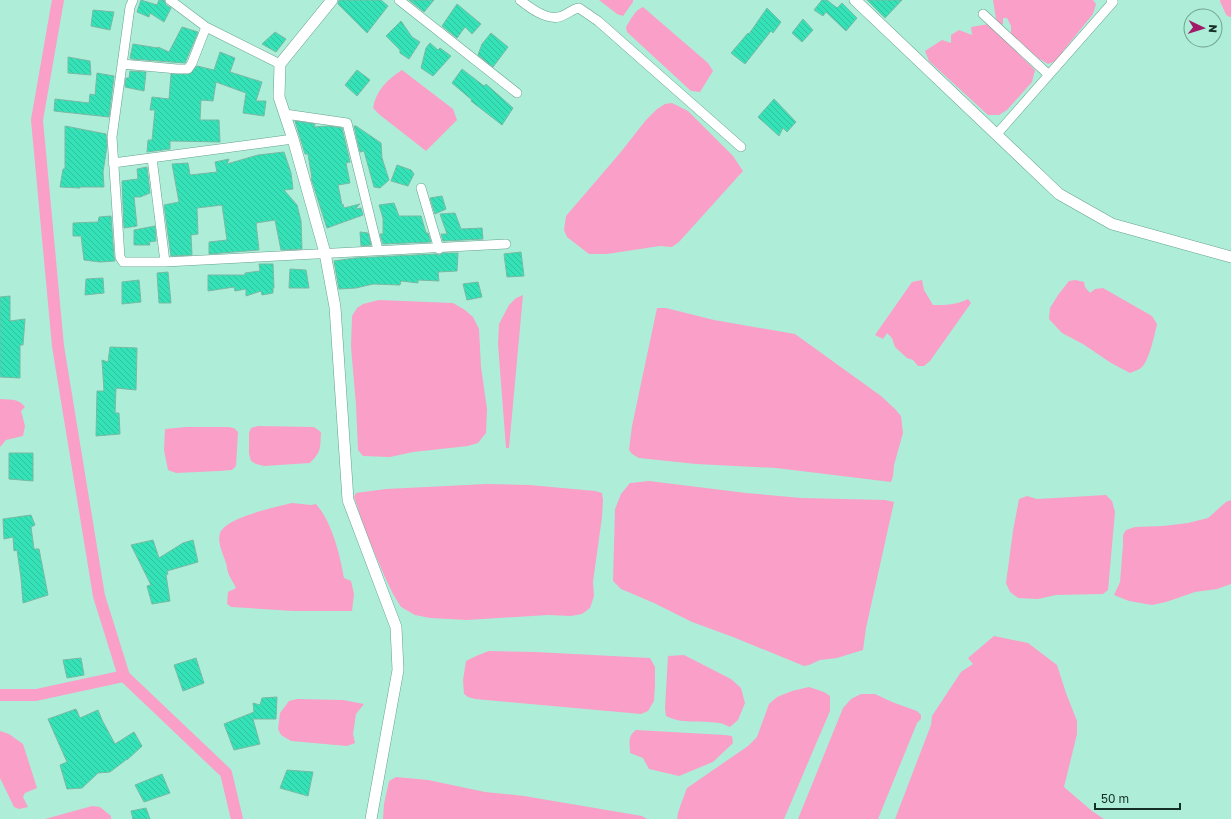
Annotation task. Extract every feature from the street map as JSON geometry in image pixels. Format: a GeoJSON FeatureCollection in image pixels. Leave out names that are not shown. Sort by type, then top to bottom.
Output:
{"type":"FeatureCollection","features":[{"type":"Feature","properties":{"kind":"street"},"geometry":{"type":"LineString","coordinates":[[133,0],[130,7],[112,137],[120,257],[123,262],[166,262],[506,244]]}},
{"type":"Feature","properties":{"kind":"street"},"geometry":{"type":"LineString","coordinates":[[170,0],[206,27],[280,64]]}},
{"type":"Feature","properties":{"kind":"street"},"geometry":{"type":"LineString","coordinates":[[332,0],[280,64],[279,97],[293,138],[325,253],[335,307],[348,500],[396,626],[398,670],[371,819]]}},
{"type":"Feature","properties":{"kind":"street"},"geometry":{"type":"LineString","coordinates":[[399,0],[517,93]]}},
{"type":"Feature","properties":{"kind":"street"},"geometry":{"type":"LineString","coordinates":[[520,0],[542,14],[552,18],[561,17],[579,8],[598,21],[741,147]]}},
{"type":"Feature","properties":{"kind":"street"},"geometry":{"type":"LineString","coordinates":[[855,0],[1059,194],[1112,224],[1231,258]]}},
{"type":"Feature","properties":{"kind":"street"},"geometry":{"type":"LineString","coordinates":[[996,135],[1113,2],[1111,0]]}},
{"type":"Feature","properties":{"kind":"street"},"geometry":{"type":"LineString","coordinates":[[983,14],[1049,75]]}},
{"type":"Feature","properties":{"kind":"street"},"geometry":{"type":"LineString","coordinates":[[122,64],[188,69],[192,63],[206,27]]}},
{"type":"Feature","properties":{"kind":"street"},"geometry":{"type":"LineString","coordinates":[[284,114],[348,123],[378,250]]}},
{"type":"Feature","properties":{"kind":"street"},"geometry":{"type":"LineString","coordinates":[[113,163],[293,138]]}},
{"type":"Feature","properties":{"kind":"street"},"geometry":{"type":"LineString","coordinates":[[152,158],[166,262]]}},
{"type":"Feature","properties":{"kind":"street"},"geometry":{"type":"LineString","coordinates":[[421,188],[438,248]]}},
{"type":"Feature","properties":{"kind":"shaded area"},"geometry":{"type":"Polygon","coordinates":[[[599,0],[633,0],[633,2],[623,16],[617,14],[599,0]]]}},
{"type":"Feature","properties":{"kind":"shaded area"},"geometry":{"type":"Polygon","coordinates":[[[993,0],[1093,0],[1096,4],[1093,14],[1063,51],[1062,59],[1048,64],[1038,58],[1011,35],[1011,26],[1007,18],[1003,18],[1003,24],[1000,25],[996,19],[993,0]]]}},
{"type":"Feature","properties":{"kind":"shaded area"},"geometry":{"type":"Polygon","coordinates":[[[643,7],[708,63],[713,71],[700,92],[691,91],[627,32],[626,27],[631,18],[643,7]]]}},
{"type":"Feature","properties":{"kind":"shaded area"},"geometry":{"type":"Polygon","coordinates":[[[989,24],[1035,70],[1032,82],[1007,110],[999,115],[988,115],[929,61],[925,51],[942,40],[951,43],[951,35],[959,30],[972,35],[971,27],[989,24]]]}},
{"type":"Feature","properties":{"kind":"shaded area"},"geometry":{"type":"Polygon","coordinates":[[[402,70],[453,109],[457,120],[426,151],[373,108],[377,96],[383,86],[402,70]]]}},
{"type":"Feature","properties":{"kind":"shaded area"},"geometry":{"type":"Polygon","coordinates":[[[672,103],[688,111],[733,156],[743,171],[679,242],[672,247],[660,246],[607,254],[589,254],[567,237],[564,230],[566,216],[646,120],[657,109],[665,104],[672,103]]]}},
{"type":"Feature","properties":{"kind":"shaded area"},"geometry":{"type":"Polygon","coordinates":[[[922,280],[924,290],[933,305],[955,304],[968,299],[971,303],[930,361],[924,366],[918,366],[913,360],[907,358],[895,347],[892,338],[887,333],[883,339],[875,335],[912,282],[922,280]]]}},
{"type":"Feature","properties":{"kind":"shaded area"},"geometry":{"type":"Polygon","coordinates":[[[1075,280],[1084,282],[1085,287],[1090,293],[1095,289],[1103,288],[1152,316],[1157,324],[1145,364],[1141,368],[1130,373],[1111,363],[1083,344],[1062,333],[1049,319],[1050,308],[1058,295],[1069,281],[1075,280]]]}},
{"type":"Feature","properties":{"kind":"shaded area"},"geometry":{"type":"Polygon","coordinates":[[[523,295],[509,448],[506,448],[498,344],[499,324],[509,305],[516,298],[523,295]]]}},
{"type":"Feature","properties":{"kind":"shaded area"},"geometry":{"type":"Polygon","coordinates":[[[379,300],[453,303],[473,317],[479,329],[481,367],[487,409],[486,433],[478,443],[468,446],[413,452],[390,457],[363,456],[358,450],[351,347],[352,316],[357,308],[363,304],[379,300]]]}},
{"type":"Feature","properties":{"kind":"shaded area"},"geometry":{"type":"Polygon","coordinates":[[[657,308],[666,308],[714,320],[795,334],[881,396],[901,416],[903,433],[891,482],[776,468],[696,464],[639,458],[632,454],[629,450],[632,426],[657,308]]]}},
{"type":"Feature","properties":{"kind":"shaded area"},"geometry":{"type":"Polygon","coordinates":[[[0,399],[14,400],[20,402],[25,407],[21,411],[25,426],[23,436],[6,440],[0,447],[0,399]]]}},
{"type":"Feature","properties":{"kind":"shaded area"},"geometry":{"type":"Polygon","coordinates":[[[258,426],[314,427],[321,432],[320,446],[317,455],[310,463],[264,466],[256,464],[251,461],[249,454],[249,433],[251,428],[258,426]]]}},
{"type":"Feature","properties":{"kind":"shaded area"},"geometry":{"type":"Polygon","coordinates":[[[186,427],[234,428],[238,432],[236,466],[232,470],[219,471],[176,473],[168,470],[164,450],[165,429],[186,427]]]}},
{"type":"Feature","properties":{"kind":"shaded area"},"geometry":{"type":"Polygon","coordinates":[[[649,481],[746,493],[802,498],[885,500],[894,502],[866,628],[863,650],[837,658],[820,660],[804,666],[692,622],[654,603],[621,589],[613,581],[615,509],[621,494],[630,483],[649,481]]]}},
{"type":"Feature","properties":{"kind":"shaded area"},"geometry":{"type":"Polygon","coordinates":[[[486,484],[530,485],[595,491],[602,493],[602,517],[593,582],[594,596],[590,608],[582,614],[571,616],[548,615],[467,620],[430,618],[415,615],[401,607],[384,575],[367,535],[354,497],[356,493],[386,489],[486,484]]]}},
{"type":"Feature","properties":{"kind":"shaded area"},"geometry":{"type":"Polygon","coordinates":[[[1106,495],[1112,501],[1115,512],[1108,590],[1103,594],[1056,595],[1038,599],[1018,598],[1010,592],[1006,583],[1019,499],[1027,496],[1037,499],[1106,495]]]}},
{"type":"Feature","properties":{"kind":"shaded area"},"geometry":{"type":"Polygon","coordinates":[[[1231,500],[1231,584],[1217,589],[1195,592],[1152,605],[1129,601],[1114,595],[1120,582],[1123,535],[1126,530],[1135,527],[1188,523],[1208,518],[1226,502],[1231,500]]]}},
{"type":"Feature","properties":{"kind":"shaded area"},"geometry":{"type":"Polygon","coordinates":[[[292,503],[311,505],[316,504],[327,520],[338,549],[344,578],[351,581],[354,594],[352,611],[293,611],[231,607],[227,604],[228,592],[236,588],[228,573],[219,540],[220,533],[224,527],[241,518],[292,503]]]}},
{"type":"Feature","properties":{"kind":"shaded area"},"geometry":{"type":"Polygon","coordinates":[[[994,636],[1028,643],[1057,665],[1077,721],[1077,734],[1064,787],[1092,811],[1104,819],[895,819],[931,725],[932,716],[961,672],[973,664],[968,658],[994,636]]]}},
{"type":"Feature","properties":{"kind":"shaded area"},"geometry":{"type":"Polygon","coordinates":[[[489,651],[650,658],[655,667],[654,701],[648,711],[641,714],[475,699],[468,697],[464,694],[463,680],[466,661],[489,651]]]}},
{"type":"Feature","properties":{"kind":"shaded area"},"geometry":{"type":"Polygon","coordinates":[[[684,655],[731,679],[741,688],[745,703],[738,720],[730,727],[720,723],[686,721],[673,719],[666,716],[665,708],[668,656],[684,655]]]}},
{"type":"Feature","properties":{"kind":"shaded area"},"geometry":{"type":"Polygon","coordinates":[[[809,687],[824,692],[830,696],[830,711],[784,819],[677,819],[687,788],[748,746],[757,737],[769,704],[777,697],[792,691],[809,687]]]}},
{"type":"Feature","properties":{"kind":"shaded area"},"geometry":{"type":"Polygon","coordinates":[[[861,694],[875,694],[917,711],[921,715],[921,719],[917,723],[878,819],[798,819],[843,708],[851,699],[861,694]]]}},
{"type":"Feature","properties":{"kind":"shaded area"},"geometry":{"type":"Polygon","coordinates":[[[297,699],[343,700],[364,704],[356,714],[353,734],[355,743],[347,746],[291,741],[281,735],[278,729],[280,713],[289,701],[297,699]]]}},
{"type":"Feature","properties":{"kind":"shaded area"},"geometry":{"type":"Polygon","coordinates":[[[636,730],[725,735],[732,736],[733,743],[713,762],[679,776],[649,769],[643,758],[630,753],[630,737],[636,730]]]}},
{"type":"Feature","properties":{"kind":"shaded area"},"geometry":{"type":"Polygon","coordinates":[[[0,731],[9,734],[23,744],[37,788],[25,793],[23,797],[28,807],[19,809],[14,807],[0,778],[0,731]]]}},
{"type":"Feature","properties":{"kind":"shaded area"},"geometry":{"type":"Polygon","coordinates":[[[396,777],[428,780],[485,792],[524,796],[642,816],[647,819],[383,819],[384,804],[389,781],[396,777]]]}},
{"type":"Feature","properties":{"kind":"shaded area"},"geometry":{"type":"Polygon","coordinates":[[[92,806],[100,807],[111,816],[111,819],[45,819],[92,806]]]}},
{"type":"Feature","properties":{"kind":"building"},"geometry":{"type":"Polygon","coordinates":[[[141,0],[157,5],[159,0],[164,0],[166,5],[171,8],[164,22],[150,13],[149,17],[137,12],[141,0]]]}},
{"type":"Feature","properties":{"kind":"building"},"geometry":{"type":"Polygon","coordinates":[[[339,0],[381,0],[388,6],[367,33],[338,4],[339,0]]]}},
{"type":"Feature","properties":{"kind":"building"},"geometry":{"type":"Polygon","coordinates":[[[409,0],[434,0],[424,12],[409,0]]]}},
{"type":"Feature","properties":{"kind":"building"},"geometry":{"type":"Polygon","coordinates":[[[822,0],[827,0],[837,8],[842,3],[857,18],[846,31],[826,12],[823,16],[814,10],[822,0]]]}},
{"type":"Feature","properties":{"kind":"building"},"geometry":{"type":"Polygon","coordinates":[[[867,0],[902,0],[885,18],[867,0]]]}},
{"type":"Feature","properties":{"kind":"building"},"geometry":{"type":"Polygon","coordinates":[[[457,4],[481,24],[472,34],[465,27],[457,38],[442,26],[457,4]]]}},
{"type":"Feature","properties":{"kind":"building"},"geometry":{"type":"Polygon","coordinates":[[[767,8],[781,22],[773,33],[771,31],[745,64],[731,53],[748,33],[749,34],[767,8]]]}},
{"type":"Feature","properties":{"kind":"building"},"geometry":{"type":"Polygon","coordinates":[[[93,10],[114,12],[110,30],[91,26],[93,10]]]}},
{"type":"Feature","properties":{"kind":"building"},"geometry":{"type":"Polygon","coordinates":[[[803,19],[813,30],[802,42],[792,33],[803,19]]]}},
{"type":"Feature","properties":{"kind":"building"},"geometry":{"type":"Polygon","coordinates":[[[401,21],[412,37],[420,42],[409,59],[400,53],[400,50],[386,36],[401,21]]]}},
{"type":"Feature","properties":{"kind":"building"},"geometry":{"type":"Polygon","coordinates":[[[182,27],[198,32],[185,63],[130,58],[133,44],[158,47],[169,52],[182,27]]]}},
{"type":"Feature","properties":{"kind":"building"},"geometry":{"type":"Polygon","coordinates":[[[275,32],[286,39],[276,52],[262,44],[275,32]]]}},
{"type":"Feature","properties":{"kind":"building"},"geometry":{"type":"Polygon","coordinates":[[[491,33],[508,47],[493,67],[478,55],[482,44],[491,33]]]}},
{"type":"Feature","properties":{"kind":"building"},"geometry":{"type":"Polygon","coordinates":[[[430,43],[438,50],[440,48],[451,56],[433,76],[421,68],[426,48],[430,43]]]}},
{"type":"Feature","properties":{"kind":"building"},"geometry":{"type":"Polygon","coordinates":[[[220,52],[235,58],[230,72],[262,82],[256,101],[266,101],[264,116],[243,113],[246,93],[216,82],[213,101],[201,100],[200,120],[219,120],[220,142],[170,141],[170,149],[147,152],[148,140],[152,140],[155,110],[150,110],[152,97],[169,99],[171,74],[190,74],[197,66],[214,70],[220,52]]]}},
{"type":"Feature","properties":{"kind":"building"},"geometry":{"type":"Polygon","coordinates":[[[68,57],[90,61],[91,75],[68,73],[68,57]]]}},
{"type":"Feature","properties":{"kind":"building"},"geometry":{"type":"Polygon","coordinates":[[[462,69],[484,86],[486,84],[513,108],[502,125],[471,101],[472,100],[452,83],[462,69]]]}},
{"type":"Feature","properties":{"kind":"building"},"geometry":{"type":"Polygon","coordinates":[[[357,70],[370,80],[357,96],[345,85],[357,70]]]}},
{"type":"Feature","properties":{"kind":"building"},"geometry":{"type":"Polygon","coordinates":[[[130,71],[146,72],[144,91],[125,87],[126,78],[129,78],[130,71]]]}},
{"type":"Feature","properties":{"kind":"building"},"geometry":{"type":"Polygon","coordinates":[[[97,73],[114,76],[109,117],[54,111],[55,99],[89,103],[90,94],[95,95],[97,73]]]}},
{"type":"Feature","properties":{"kind":"building"},"geometry":{"type":"Polygon","coordinates":[[[774,99],[796,122],[787,132],[783,128],[779,136],[758,117],[774,99]]]}},
{"type":"Feature","properties":{"kind":"building"},"geometry":{"type":"Polygon","coordinates":[[[295,121],[315,124],[314,127],[328,126],[342,128],[350,162],[346,163],[350,183],[338,185],[342,205],[343,204],[344,208],[360,204],[355,209],[361,208],[363,215],[327,228],[311,178],[308,154],[305,154],[295,121]]]}},
{"type":"Feature","properties":{"kind":"building"},"geometry":{"type":"Polygon","coordinates":[[[65,126],[106,134],[107,146],[103,172],[104,187],[60,187],[63,169],[65,169],[65,126]]]}},
{"type":"Feature","properties":{"kind":"building"},"geometry":{"type":"Polygon","coordinates":[[[354,126],[381,143],[382,158],[389,180],[380,188],[374,187],[364,151],[360,152],[354,126]]]}},
{"type":"Feature","properties":{"kind":"building"},"geometry":{"type":"Polygon","coordinates":[[[284,152],[291,173],[293,189],[284,190],[297,205],[301,221],[302,249],[281,250],[275,220],[256,223],[259,250],[209,254],[209,242],[227,240],[222,205],[197,208],[198,234],[191,235],[192,255],[171,256],[164,205],[179,202],[172,164],[188,163],[190,175],[217,172],[215,162],[229,159],[227,164],[258,155],[284,152]]]}},
{"type":"Feature","properties":{"kind":"building"},"geometry":{"type":"Polygon","coordinates":[[[397,165],[411,170],[414,174],[408,186],[391,181],[397,165]]]}},
{"type":"Feature","properties":{"kind":"building"},"geometry":{"type":"Polygon","coordinates":[[[147,167],[150,193],[140,197],[134,197],[137,226],[124,228],[122,181],[138,179],[137,169],[147,167]]]}},
{"type":"Feature","properties":{"kind":"building"},"geometry":{"type":"Polygon","coordinates":[[[442,196],[446,209],[435,214],[430,198],[442,196]]]}},
{"type":"Feature","properties":{"kind":"building"},"geometry":{"type":"Polygon","coordinates":[[[394,203],[399,216],[421,216],[426,233],[428,233],[431,242],[383,244],[380,234],[383,234],[383,218],[379,205],[394,203]]]}},
{"type":"Feature","properties":{"kind":"building"},"geometry":{"type":"Polygon","coordinates":[[[455,213],[461,229],[482,228],[483,239],[443,241],[441,234],[447,234],[440,214],[455,213]]]}},
{"type":"Feature","properties":{"kind":"building"},"geometry":{"type":"Polygon","coordinates":[[[111,216],[115,261],[100,262],[84,260],[81,236],[73,236],[73,223],[98,222],[99,217],[111,216]]]}},
{"type":"Feature","properties":{"kind":"building"},"geometry":{"type":"Polygon","coordinates":[[[155,226],[156,241],[149,242],[150,245],[134,245],[134,230],[155,226]]]}},
{"type":"Feature","properties":{"kind":"building"},"geometry":{"type":"Polygon","coordinates":[[[360,232],[368,233],[371,245],[361,246],[360,232]]]}},
{"type":"Feature","properties":{"kind":"building"},"geometry":{"type":"Polygon","coordinates":[[[521,252],[524,276],[507,277],[504,254],[521,252]]]}},
{"type":"Feature","properties":{"kind":"building"},"geometry":{"type":"Polygon","coordinates":[[[443,253],[458,253],[457,271],[438,272],[439,281],[418,280],[418,283],[401,281],[400,285],[373,284],[356,288],[339,289],[334,261],[355,258],[440,255],[443,253]]]}},
{"type":"Feature","properties":{"kind":"building"},"geometry":{"type":"Polygon","coordinates":[[[259,264],[273,264],[273,293],[262,295],[261,291],[246,296],[246,289],[235,291],[234,287],[208,291],[208,275],[245,275],[245,273],[260,271],[259,264]]]}},
{"type":"Feature","properties":{"kind":"building"},"geometry":{"type":"Polygon","coordinates":[[[290,269],[306,270],[309,288],[289,288],[290,269]]]}},
{"type":"Feature","properties":{"kind":"building"},"geometry":{"type":"Polygon","coordinates":[[[168,272],[171,303],[159,303],[157,273],[168,272]]]}},
{"type":"Feature","properties":{"kind":"building"},"geometry":{"type":"Polygon","coordinates":[[[103,278],[104,293],[85,295],[86,279],[103,278]]]}},
{"type":"Feature","properties":{"kind":"building"},"geometry":{"type":"Polygon","coordinates":[[[139,280],[141,302],[122,304],[122,282],[139,280]]]}},
{"type":"Feature","properties":{"kind":"building"},"geometry":{"type":"Polygon","coordinates":[[[478,282],[482,297],[467,300],[463,284],[478,282]]]}},
{"type":"Feature","properties":{"kind":"building"},"geometry":{"type":"Polygon","coordinates":[[[10,296],[10,321],[25,319],[23,345],[20,345],[20,378],[0,377],[0,297],[10,296]]]}},
{"type":"Feature","properties":{"kind":"building"},"geometry":{"type":"Polygon","coordinates":[[[110,347],[137,348],[136,390],[116,388],[115,413],[119,413],[120,434],[96,436],[97,391],[104,391],[102,360],[108,362],[110,347]]]}},
{"type":"Feature","properties":{"kind":"building"},"geometry":{"type":"Polygon","coordinates":[[[9,453],[33,453],[33,481],[9,479],[9,453]]]}},
{"type":"Feature","properties":{"kind":"building"},"geometry":{"type":"Polygon","coordinates":[[[31,515],[35,525],[31,527],[34,549],[39,549],[48,595],[23,603],[17,550],[14,551],[13,537],[4,539],[3,519],[31,515]]]}},
{"type":"Feature","properties":{"kind":"building"},"geometry":{"type":"Polygon","coordinates":[[[153,540],[159,558],[183,543],[193,540],[198,562],[167,571],[168,574],[166,575],[170,601],[152,604],[147,586],[151,585],[131,545],[153,540]]]}},
{"type":"Feature","properties":{"kind":"building"},"geometry":{"type":"Polygon","coordinates":[[[81,658],[84,675],[67,678],[63,660],[81,658]]]}},
{"type":"Feature","properties":{"kind":"building"},"geometry":{"type":"Polygon","coordinates":[[[196,658],[204,683],[183,691],[174,665],[196,658]]]}},
{"type":"Feature","properties":{"kind":"building"},"geometry":{"type":"Polygon","coordinates":[[[277,697],[276,719],[253,719],[260,744],[234,750],[224,724],[254,712],[253,703],[260,705],[262,698],[277,697]]]}},
{"type":"Feature","properties":{"kind":"building"},"geometry":{"type":"Polygon","coordinates":[[[76,709],[80,718],[98,710],[115,744],[134,732],[142,746],[127,760],[110,772],[98,773],[82,788],[67,789],[60,765],[67,762],[48,719],[76,709]]]}},
{"type":"Feature","properties":{"kind":"building"},"geometry":{"type":"Polygon","coordinates":[[[287,770],[313,772],[308,796],[280,788],[287,770]]]}},
{"type":"Feature","properties":{"kind":"building"},"geometry":{"type":"Polygon","coordinates":[[[162,774],[170,793],[144,802],[135,785],[162,774]]]}},
{"type":"Feature","properties":{"kind":"building"},"geometry":{"type":"Polygon","coordinates":[[[146,808],[150,819],[133,819],[131,811],[146,808]]]}},
{"type":"Feature","properties":{"kind":"waterway"},"geometry":{"type":"LineString","coordinates":[[58,0],[37,120],[58,346],[99,596],[124,676],[226,773],[237,819]]}},
{"type":"Feature","properties":{"kind":"waterway"},"geometry":{"type":"LineString","coordinates":[[1226,0],[1231,11]]}},
{"type":"Feature","properties":{"kind":"waterway"},"geometry":{"type":"LineString","coordinates":[[0,695],[36,695],[124,676]]}}]}
